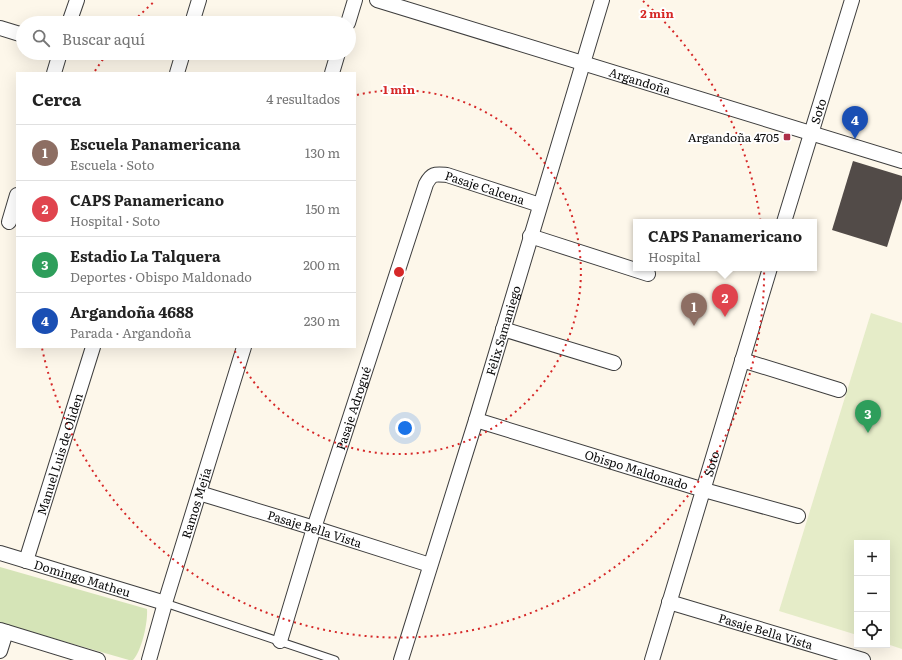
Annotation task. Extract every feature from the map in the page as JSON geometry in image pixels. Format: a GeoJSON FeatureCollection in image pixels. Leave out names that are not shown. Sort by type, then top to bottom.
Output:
{"type":"FeatureCollection","features":[{"type":"Feature","properties":{"kind":"street"},"geometry":{"type":"LineString","coordinates":[[71,16],[77,0]]}},
{"type":"Feature","properties":{"kind":"street"},"geometry":{"type":"LineString","coordinates":[[194,16],[199,0]]}},
{"type":"Feature","properties":{"kind":"street"},"geometry":{"type":"LineString","coordinates":[[350,16],[356,0]]}},
{"type":"Feature","properties":{"kind":"street","name":"Argandoña"},"geometry":{"type":"LineString","coordinates":[[377,0],[902,161]]}},
{"type":"Feature","properties":{"kind":"street","name":"Félix Samaniego"},"geometry":{"type":"LineString","coordinates":[[401,660],[476,420],[602,0]]}},
{"type":"Feature","properties":{"kind":"street","name":"Soto"},"geometry":{"type":"LineString","coordinates":[[785,219],[852,0]]}},
{"type":"Feature","properties":{"kind":"street"},"geometry":{"type":"LineString","coordinates":[[0,28],[16,33]]}},
{"type":"Feature","properties":{"kind":"street"},"geometry":{"type":"LineString","coordinates":[[54,72],[58,60]]}},
{"type":"Feature","properties":{"kind":"street"},"geometry":{"type":"LineString","coordinates":[[177,72],[181,60]]}},
{"type":"Feature","properties":{"kind":"street"},"geometry":{"type":"LineString","coordinates":[[332,72],[336,60]]}},
{"type":"Feature","properties":{"kind":"street","name":"Pasaje Calcena"},"geometry":{"type":"LineString","coordinates":[[430,178],[436,174],[447,175],[540,204]]}},
{"type":"Feature","properties":{"kind":"street","name":"Pasaje Adrogué"},"geometry":{"type":"LineString","coordinates":[[280,641],[314,528],[426,184],[430,178]]}},
{"type":"Feature","properties":{"kind":"street"},"geometry":{"type":"LineString","coordinates":[[9,222],[16,199]]}},
{"type":"Feature","properties":{"kind":"street"},"geometry":{"type":"LineString","coordinates":[[530,236],[633,269]]}},
{"type":"Feature","properties":{"kind":"street"},"geometry":{"type":"LineString","coordinates":[[639,271],[648,274]]}},
{"type":"Feature","properties":{"kind":"street","name":"Soto"},"geometry":{"type":"LineString","coordinates":[[652,660],[769,271]]}},
{"type":"Feature","properties":{"kind":"street"},"geometry":{"type":"LineString","coordinates":[[503,329],[614,363]]}},
{"type":"Feature","properties":{"kind":"street","name":"Manuel Luis de Oliden"},"geometry":{"type":"LineString","coordinates":[[26,561],[93,348]]}},
{"type":"Feature","properties":{"kind":"street","name":"Ramos Mejía"},"geometry":{"type":"LineString","coordinates":[[149,660],[165,603],[244,348]]}},
{"type":"Feature","properties":{"kind":"street"},"geometry":{"type":"LineString","coordinates":[[742,360],[839,390]]}},
{"type":"Feature","properties":{"kind":"street","name":"Obispo Maldonado"},"geometry":{"type":"LineString","coordinates":[[476,420],[704,490],[798,516]]}},
{"type":"Feature","properties":{"kind":"street","name":"Pasaje Bella Vista"},"geometry":{"type":"LineString","coordinates":[[199,493],[314,528],[430,566]]}},
{"type":"Feature","properties":{"kind":"street","name":"Domingo Matheu"},"geometry":{"type":"LineString","coordinates":[[0,553],[165,603]]}},
{"type":"Feature","properties":{"kind":"street","name":"Pasaje Bella Vista"},"geometry":{"type":"LineString","coordinates":[[669,602],[863,660]]}},
{"type":"Feature","properties":{"kind":"street"},"geometry":{"type":"LineString","coordinates":[[0,651],[3,631],[98,660]]}},
{"type":"Feature","properties":{"kind":"lane"},"geometry":{"type":"LineString","coordinates":[[165,603],[335,660]]}},
{"type":"Feature","properties":{"kind":"green space"},"geometry":{"type":"Polygon","coordinates":[[[871,313],[902,323],[902,649],[890,645],[890,540],[854,540],[854,634],[779,611],[871,313]]]}},
{"type":"Feature","properties":{"kind":"green space"},"geometry":{"type":"Polygon","coordinates":[[[0,567],[147,609],[144,636],[139,650],[133,660],[0,623],[0,567]]]}},
{"type":"Feature","properties":{"kind":"building"},"geometry":{"type":"Polygon","coordinates":[[[853,161],[902,176],[902,199],[887,247],[832,230],[853,161]]]}},
{"type":"Feature","properties":{"kind":"place","name":"Argandoña 4705"},"geometry":{"type":"Point","coordinates":[787,137]}},
{"type":"Feature","properties":{"kind":"place","name":"Argandoña 4688"},"geometry":{"type":"Point","coordinates":[855,139]}},
{"type":"Feature","properties":{"kind":"place","name":"CAPS Panamericano"},"geometry":{"type":"Point","coordinates":[725,317]}},
{"type":"Feature","properties":{"kind":"place","name":"Escuela Panamericana"},"geometry":{"type":"Point","coordinates":[694,326]}},
{"type":"Feature","properties":{"kind":"place","name":"Estadio La Talquera"},"geometry":{"type":"Point","coordinates":[868,433]}}]}
